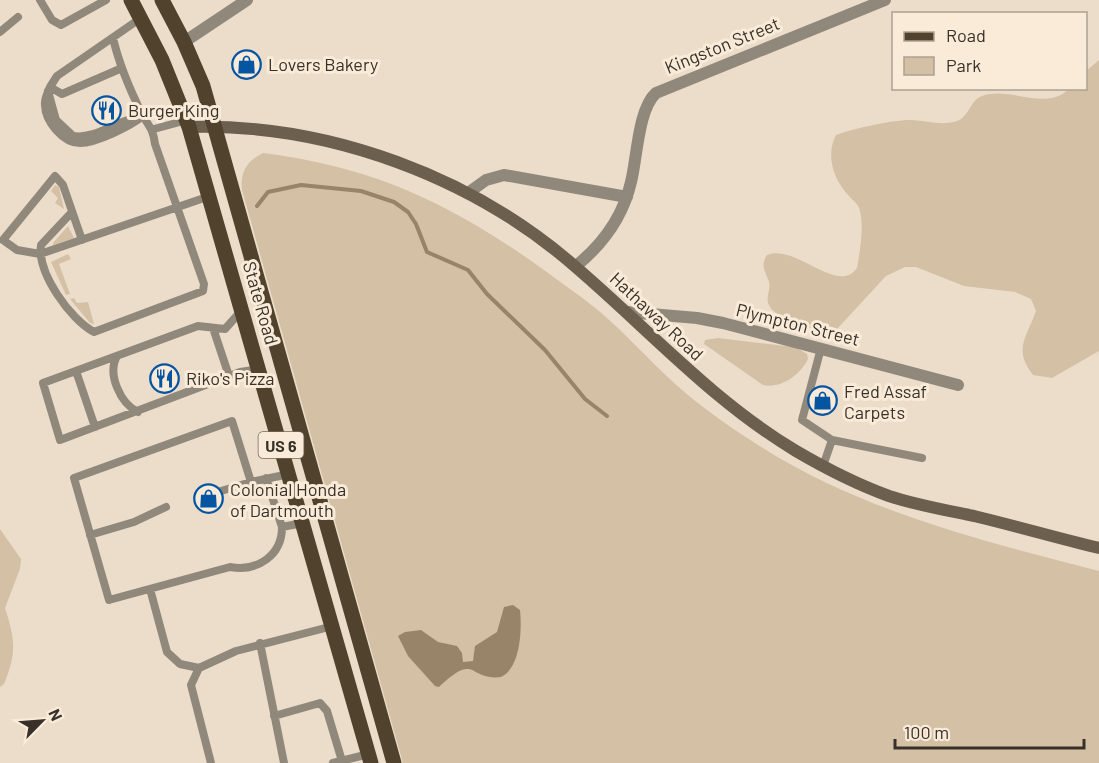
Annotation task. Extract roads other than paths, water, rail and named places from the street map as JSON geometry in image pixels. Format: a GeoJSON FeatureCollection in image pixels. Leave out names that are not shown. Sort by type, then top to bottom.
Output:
{"type":"FeatureCollection","features":[{"type":"Feature","properties":{"kind":"main road","name":"State Road"},"geometry":{"type":"LineString","coordinates":[[131,0],[171,79],[188,124],[243,308],[370,758]]}},
{"type":"Feature","properties":{"kind":"main road","name":"State Road"},"geometry":{"type":"LineString","coordinates":[[162,0],[203,86],[394,763]]}},
{"type":"Feature","properties":{"kind":"main road","name":"Hathaway Road"},"geometry":{"type":"LineString","coordinates":[[188,124],[259,129],[345,147],[408,167],[468,193],[519,223],[576,266],[745,418],[823,466],[889,496],[1099,548]]}},
{"type":"Feature","properties":{"kind":"main road"},"geometry":{"type":"LineString","coordinates":[[333,626],[354,620]]}},
{"type":"Feature","properties":{"kind":"street"},"geometry":{"type":"LineString","coordinates":[[184,42],[247,0]]}},
{"type":"Feature","properties":{"kind":"street","name":"Kingston Street"},"geometry":{"type":"LineString","coordinates":[[576,266],[602,242],[627,197],[649,101],[656,93],[885,0]]}},
{"type":"Feature","properties":{"kind":"street"},"geometry":{"type":"LineString","coordinates":[[468,193],[486,180],[504,176],[627,197]]}},
{"type":"Feature","properties":{"kind":"street","name":"Plympton Street"},"geometry":{"type":"LineString","coordinates":[[627,312],[697,318],[958,385]]}},
{"type":"Feature","properties":{"kind":"lane"},"geometry":{"type":"LineString","coordinates":[[40,0],[52,20],[61,25],[106,0]]}},
{"type":"Feature","properties":{"kind":"lane"},"geometry":{"type":"LineString","coordinates":[[0,33],[18,17]]}},
{"type":"Feature","properties":{"kind":"lane"},"geometry":{"type":"LineString","coordinates":[[141,18],[57,76],[49,89],[45,104],[48,117],[59,132],[74,143],[89,141],[135,123],[143,116]]}},
{"type":"Feature","properties":{"kind":"lane"},"geometry":{"type":"LineString","coordinates":[[72,212],[41,246],[40,254],[59,298],[86,328],[94,332],[203,291],[204,284],[155,144],[154,129],[143,116],[122,68],[113,38]]}},
{"type":"Feature","properties":{"kind":"lane"},"geometry":{"type":"LineString","coordinates":[[49,89],[62,94],[122,68]]}},
{"type":"Feature","properties":{"kind":"lane"},"geometry":{"type":"LineString","coordinates":[[154,129],[188,124]]}},
{"type":"Feature","properties":{"kind":"lane"},"geometry":{"type":"LineString","coordinates":[[82,240],[60,179],[53,178],[3,240],[17,250],[40,254],[82,240],[210,195]]}},
{"type":"Feature","properties":{"kind":"lane"},"geometry":{"type":"LineString","coordinates":[[243,308],[228,327],[220,330],[198,326],[43,383],[60,440],[229,376],[260,369]]}},
{"type":"Feature","properties":{"kind":"lane"},"geometry":{"type":"LineString","coordinates":[[213,328],[229,376]]}},
{"type":"Feature","properties":{"kind":"lane"},"geometry":{"type":"LineString","coordinates":[[821,348],[802,420],[832,440],[922,458]]}},
{"type":"Feature","properties":{"kind":"lane"},"geometry":{"type":"LineString","coordinates":[[117,356],[113,371],[116,382],[125,403],[138,412]]}},
{"type":"Feature","properties":{"kind":"lane"},"geometry":{"type":"LineString","coordinates":[[76,371],[95,427]]}},
{"type":"Feature","properties":{"kind":"lane"},"geometry":{"type":"LineString","coordinates":[[251,482],[232,421],[74,478],[109,600],[230,567],[241,569],[268,560],[276,553],[282,539],[282,527],[266,478]]}},
{"type":"Feature","properties":{"kind":"lane"},"geometry":{"type":"LineString","coordinates":[[823,466],[832,440]]}},
{"type":"Feature","properties":{"kind":"lane"},"geometry":{"type":"LineString","coordinates":[[201,497],[266,478],[289,474]]}},
{"type":"Feature","properties":{"kind":"lane"},"geometry":{"type":"LineString","coordinates":[[90,535],[134,522],[166,507]]}},
{"type":"Feature","properties":{"kind":"lane"},"geometry":{"type":"LineString","coordinates":[[282,527],[303,523]]}},
{"type":"Feature","properties":{"kind":"lane"},"geometry":{"type":"LineString","coordinates":[[150,589],[167,652],[180,664],[199,668],[260,643],[333,626]]}},
{"type":"Feature","properties":{"kind":"lane"},"geometry":{"type":"LineString","coordinates":[[260,643],[284,763]]}},
{"type":"Feature","properties":{"kind":"lane"},"geometry":{"type":"LineString","coordinates":[[199,668],[191,685],[211,763]]}},
{"type":"Feature","properties":{"kind":"lane"},"geometry":{"type":"LineString","coordinates":[[274,716],[320,703],[327,711],[337,762],[370,758]]}},
{"type":"Feature","properties":{"kind":"waterway"},"geometry":{"type":"LineString","coordinates":[[257,206],[268,192],[301,185],[361,191],[394,202],[408,212],[416,224],[427,252],[468,270],[487,294],[545,350],[585,399],[607,416]]}},
{"type":"Feature","properties":{"kind":"place","name":"Lovers Bakery"},"geometry":{"type":"Point","coordinates":[247,64]}},
{"type":"Feature","properties":{"kind":"place","name":"Burger King"},"geometry":{"type":"Point","coordinates":[107,110]}},
{"type":"Feature","properties":{"kind":"place","name":"Riko's Pizza"},"geometry":{"type":"Point","coordinates":[165,378]}},
{"type":"Feature","properties":{"kind":"place","name":"Fred Assaf Carpets"},"geometry":{"type":"Point","coordinates":[823,401]}},
{"type":"Feature","properties":{"kind":"place","name":"Colonial Honda of Dartmouth"},"geometry":{"type":"Point","coordinates":[209,499]}}]}
